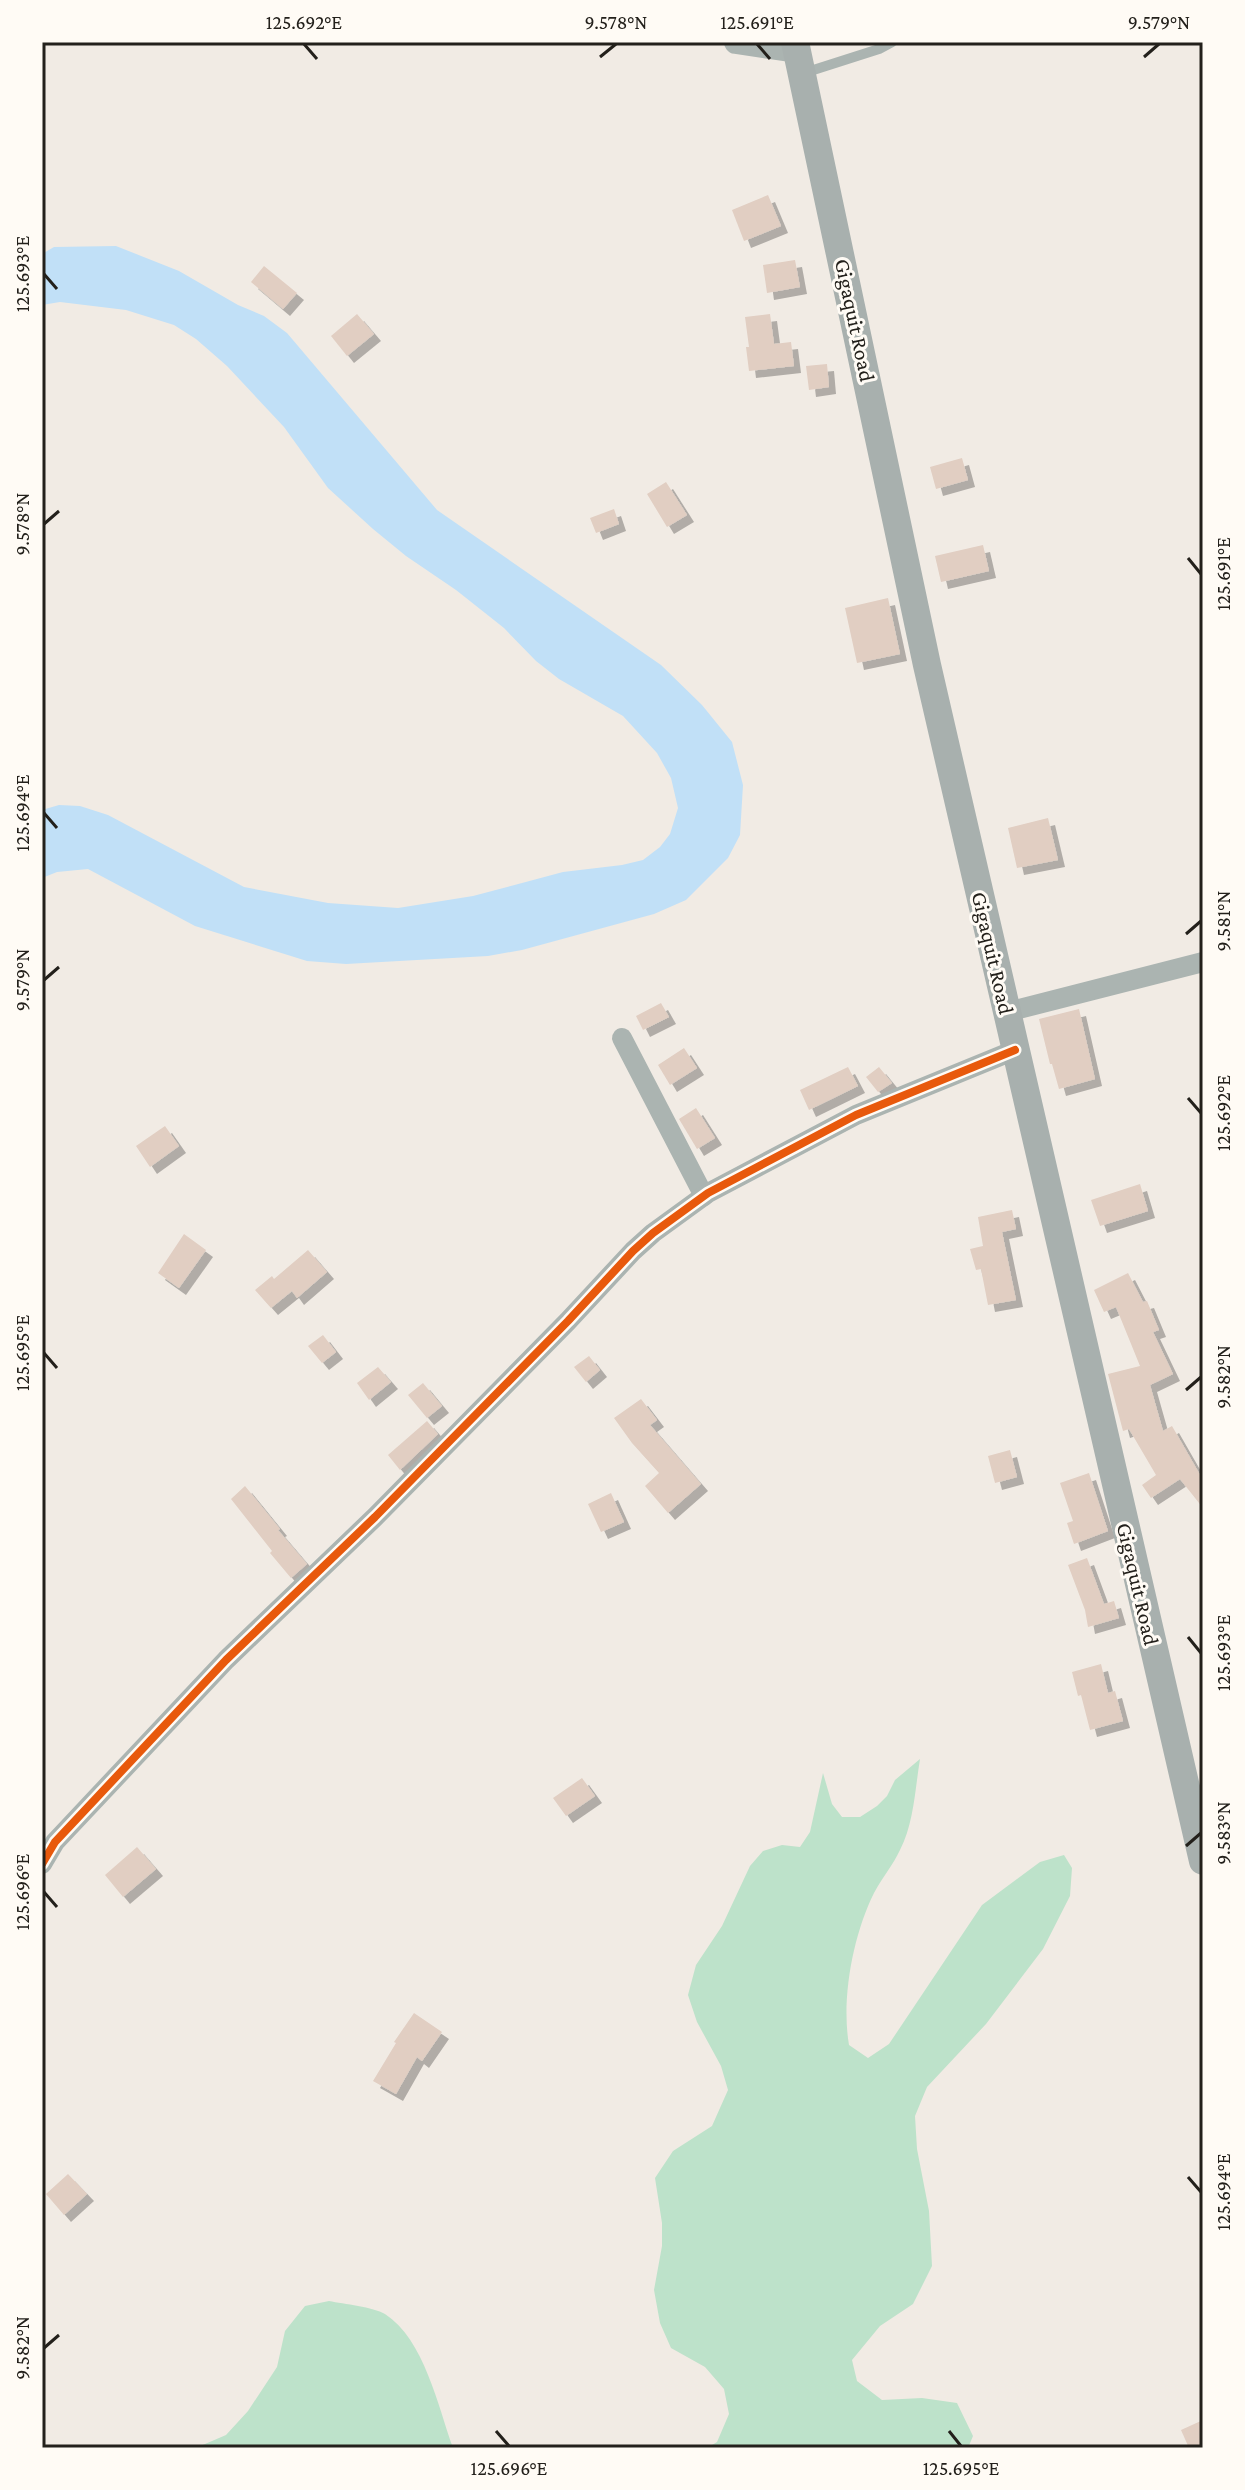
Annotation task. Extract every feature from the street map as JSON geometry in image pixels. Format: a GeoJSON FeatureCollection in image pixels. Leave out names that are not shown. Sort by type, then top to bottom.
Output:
{"type":"FeatureCollection","features":[{"type":"Feature","properties":{"kind":"main road","name":"Gigaquit Road"},"geometry":{"type":"LineString","coordinates":[[798,56],[927,665],[1203,1861]]}},
{"type":"Feature","properties":{"kind":"street"},"geometry":{"type":"LineString","coordinates":[[736,42],[798,56]]}},
{"type":"Feature","properties":{"kind":"street"},"geometry":{"type":"LineString","coordinates":[[1007,1012],[1203,962]]}},
{"type":"Feature","properties":{"kind":"street"},"geometry":{"type":"LineString","coordinates":[[622,1038],[704,1196]]}},
{"type":"Feature","properties":{"kind":"street"},"geometry":{"type":"LineString","coordinates":[[42,1864],[55,1842],[226,1660],[375,1517],[633,1251],[673,1217],[741,1174],[856,1115],[1015,1050]]}},
{"type":"Feature","properties":{"kind":"lane"},"geometry":{"type":"LineString","coordinates":[[798,56],[879,49],[892,42]]}},
{"type":"Feature","properties":{"kind":"green space"},"geometry":{"type":"Polygon","coordinates":[[[920,1759],[905,1840],[874,1893],[855,1947],[848,1988],[849,2045],[868,2058],[889,2044],[982,1905],[1040,1862],[1064,1855],[1072,1868],[1070,1896],[1043,1949],[986,2024],[927,2087],[915,2116],[917,2149],[929,2211],[932,2266],[913,2304],[880,2326],[852,2360],[857,2381],[882,2400],[922,2398],[957,2403],[973,2436],[968,2448],[707,2448],[717,2442],[729,2414],[724,2389],[705,2367],[671,2348],[660,2323],[654,2290],[662,2246],[655,2178],[673,2151],[712,2126],[728,2090],[721,2066],[697,2022],[688,1995],[696,1965],[722,1926],[750,1866],[763,1851],[782,1845],[800,1847],[810,1832],[823,1773],[832,1804],[842,1817],[860,1817],[877,1806],[887,1796],[895,1780],[920,1759]]]}},
{"type":"Feature","properties":{"kind":"green space"},"geometry":{"type":"Polygon","coordinates":[[[329,2301],[380,2312],[399,2325],[420,2356],[453,2448],[152,2448],[198,2447],[226,2435],[248,2411],[277,2367],[285,2331],[305,2306],[329,2301]]]}},
{"type":"Feature","properties":{"kind":"water"},"geometry":{"type":"Polygon","coordinates":[[[116,246],[179,271],[238,305],[264,316],[287,333],[437,510],[661,665],[702,705],[732,742],[743,785],[740,835],[728,858],[686,900],[654,914],[522,950],[488,956],[346,964],[307,961],[195,926],[88,869],[57,872],[42,878],[42,810],[59,805],[80,806],[108,815],[244,887],[328,903],[398,908],[473,896],[563,872],[643,860],[660,847],[670,834],[678,808],[671,778],[657,753],[623,716],[559,679],[536,661],[504,628],[373,529],[328,488],[284,427],[227,366],[196,339],[174,325],[126,310],[60,302],[42,305],[42,254],[54,247],[116,246]]]}},
{"type":"Feature","properties":{"kind":"building"},"geometry":{"type":"Polygon","coordinates":[[[768,195],[781,226],[744,241],[732,210],[768,195]]]}},
{"type":"Feature","properties":{"kind":"building"},"geometry":{"type":"Polygon","coordinates":[[[795,260],[800,287],[767,293],[763,265],[795,260]]]}},
{"type":"Feature","properties":{"kind":"building"},"geometry":{"type":"Polygon","coordinates":[[[264,266],[297,293],[283,309],[251,282],[264,266]]]}},
{"type":"Feature","properties":{"kind":"building"},"geometry":{"type":"Polygon","coordinates":[[[357,314],[374,334],[347,356],[331,336],[357,314]]]}},
{"type":"Feature","properties":{"kind":"building"},"geometry":{"type":"Polygon","coordinates":[[[770,314],[774,344],[791,342],[794,366],[749,371],[745,317],[770,314]]]}},
{"type":"Feature","properties":{"kind":"building"},"geometry":{"type":"Polygon","coordinates":[[[827,364],[829,387],[809,390],[806,366],[827,364]]]}},
{"type":"Feature","properties":{"kind":"building"},"geometry":{"type":"Polygon","coordinates":[[[962,458],[968,480],[936,489],[930,467],[962,458]]]}},
{"type":"Feature","properties":{"kind":"building"},"geometry":{"type":"Polygon","coordinates":[[[666,482],[687,515],[667,527],[647,494],[666,482]]]}},
{"type":"Feature","properties":{"kind":"building"},"geometry":{"type":"Polygon","coordinates":[[[614,509],[619,524],[596,533],[590,518],[614,509]]]}},
{"type":"Feature","properties":{"kind":"building"},"geometry":{"type":"Polygon","coordinates":[[[983,545],[989,571],[941,582],[935,556],[983,545]]]}},
{"type":"Feature","properties":{"kind":"building"},"geometry":{"type":"Polygon","coordinates":[[[888,598],[900,654],[857,663],[845,608],[888,598]]]}},
{"type":"Feature","properties":{"kind":"building"},"geometry":{"type":"Polygon","coordinates":[[[1048,818],[1058,860],[1017,868],[1008,828],[1048,818]]]}},
{"type":"Feature","properties":{"kind":"building"},"geometry":{"type":"Polygon","coordinates":[[[661,1003],[669,1017],[643,1030],[636,1016],[661,1003]]]}},
{"type":"Feature","properties":{"kind":"building"},"geometry":{"type":"Polygon","coordinates":[[[1079,1009],[1095,1079],[1059,1089],[1039,1019],[1079,1009]]]}},
{"type":"Feature","properties":{"kind":"building"},"geometry":{"type":"Polygon","coordinates":[[[684,1048],[697,1068],[670,1085],[658,1065],[684,1048]]]}},
{"type":"Feature","properties":{"kind":"building"},"geometry":{"type":"Polygon","coordinates":[[[848,1067],[858,1086],[809,1110],[800,1090],[848,1067]]]}},
{"type":"Feature","properties":{"kind":"building"},"geometry":{"type":"Polygon","coordinates":[[[879,1067],[892,1083],[878,1092],[866,1077],[879,1067]]]}},
{"type":"Feature","properties":{"kind":"building"},"geometry":{"type":"Polygon","coordinates":[[[696,1108],[715,1138],[697,1149],[679,1119],[696,1108]]]}},
{"type":"Feature","properties":{"kind":"building"},"geometry":{"type":"Polygon","coordinates":[[[165,1126],[179,1146],[150,1167],[136,1146],[165,1126]]]}},
{"type":"Feature","properties":{"kind":"building"},"geometry":{"type":"Polygon","coordinates":[[[1140,1184],[1148,1211],[1100,1226],[1091,1200],[1140,1184]]]}},
{"type":"Feature","properties":{"kind":"building"},"geometry":{"type":"Polygon","coordinates":[[[1012,1210],[1016,1229],[1002,1232],[1016,1300],[988,1305],[981,1269],[976,1270],[970,1249],[983,1246],[978,1217],[1012,1210]]]}},
{"type":"Feature","properties":{"kind":"building"},"geometry":{"type":"Polygon","coordinates":[[[184,1234],[206,1250],[179,1288],[158,1273],[184,1234]]]}},
{"type":"Feature","properties":{"kind":"building"},"geometry":{"type":"Polygon","coordinates":[[[308,1250],[327,1272],[297,1298],[292,1291],[271,1308],[255,1290],[272,1276],[274,1279],[308,1250]]]}},
{"type":"Feature","properties":{"kind":"building"},"geometry":{"type":"Polygon","coordinates":[[[1128,1273],[1143,1302],[1147,1301],[1159,1330],[1153,1332],[1173,1374],[1150,1385],[1163,1431],[1172,1426],[1203,1480],[1203,1508],[1180,1479],[1151,1498],[1142,1485],[1156,1475],[1129,1429],[1123,1431],[1108,1374],[1140,1366],[1116,1307],[1104,1312],[1094,1290],[1128,1273]]]}},
{"type":"Feature","properties":{"kind":"building"},"geometry":{"type":"Polygon","coordinates":[[[323,1335],[336,1352],[322,1363],[308,1346],[323,1335]]]}},
{"type":"Feature","properties":{"kind":"building"},"geometry":{"type":"Polygon","coordinates":[[[589,1356],[600,1370],[586,1382],[574,1367],[589,1356]]]}},
{"type":"Feature","properties":{"kind":"building"},"geometry":{"type":"Polygon","coordinates":[[[378,1367],[391,1382],[369,1400],[357,1383],[378,1367]]]}},
{"type":"Feature","properties":{"kind":"building"},"geometry":{"type":"Polygon","coordinates":[[[423,1383],[442,1406],[427,1418],[408,1395],[423,1383]]]}},
{"type":"Feature","properties":{"kind":"building"},"geometry":{"type":"Polygon","coordinates":[[[641,1399],[657,1420],[650,1425],[701,1484],[668,1513],[645,1486],[659,1473],[614,1418],[641,1399]]]}},
{"type":"Feature","properties":{"kind":"building"},"geometry":{"type":"Polygon","coordinates":[[[427,1421],[438,1434],[400,1470],[388,1455],[427,1421]]]}},
{"type":"Feature","properties":{"kind":"building"},"geometry":{"type":"Polygon","coordinates":[[[1010,1450],[1017,1477],[995,1483],[988,1456],[1010,1450]]]}},
{"type":"Feature","properties":{"kind":"building"},"geometry":{"type":"Polygon","coordinates":[[[1089,1473],[1108,1531],[1074,1544],[1067,1523],[1073,1521],[1060,1483],[1089,1473]]]}},
{"type":"Feature","properties":{"kind":"building"},"geometry":{"type":"Polygon","coordinates":[[[245,1486],[307,1564],[291,1578],[231,1499],[245,1486]]]}},
{"type":"Feature","properties":{"kind":"building"},"geometry":{"type":"Polygon","coordinates":[[[611,1493],[624,1522],[601,1532],[588,1504],[611,1493]]]}},
{"type":"Feature","properties":{"kind":"building"},"geometry":{"type":"Polygon","coordinates":[[[1087,1558],[1104,1604],[1114,1601],[1119,1618],[1088,1627],[1068,1565],[1087,1558]]]}},
{"type":"Feature","properties":{"kind":"building"},"geometry":{"type":"Polygon","coordinates":[[[1101,1664],[1108,1693],[1115,1691],[1123,1721],[1090,1730],[1072,1672],[1101,1664]]]}},
{"type":"Feature","properties":{"kind":"building"},"geometry":{"type":"Polygon","coordinates":[[[582,1778],[595,1796],[566,1816],[553,1798],[582,1778]]]}},
{"type":"Feature","properties":{"kind":"building"},"geometry":{"type":"Polygon","coordinates":[[[137,1847],[156,1869],[123,1897],[105,1875],[137,1847]]]}},
{"type":"Feature","properties":{"kind":"building"},"geometry":{"type":"Polygon","coordinates":[[[414,2013],[442,2032],[422,2061],[417,2057],[396,2094],[373,2081],[414,2013]]]}},
{"type":"Feature","properties":{"kind":"building"},"geometry":{"type":"Polygon","coordinates":[[[68,2174],[87,2194],[64,2215],[46,2194],[68,2174]]]}},
{"type":"Feature","properties":{"kind":"building"},"geometry":{"type":"Polygon","coordinates":[[[1203,2420],[1203,2448],[1189,2448],[1181,2430],[1203,2420]]]}},
{"type":"Feature","properties":{"kind":"cycle path"},"geometry":{"type":"LineString","coordinates":[[42,1864],[55,1842],[226,1660],[375,1517],[653,1233],[708,1193],[856,1115],[1015,1050]]}}]}
